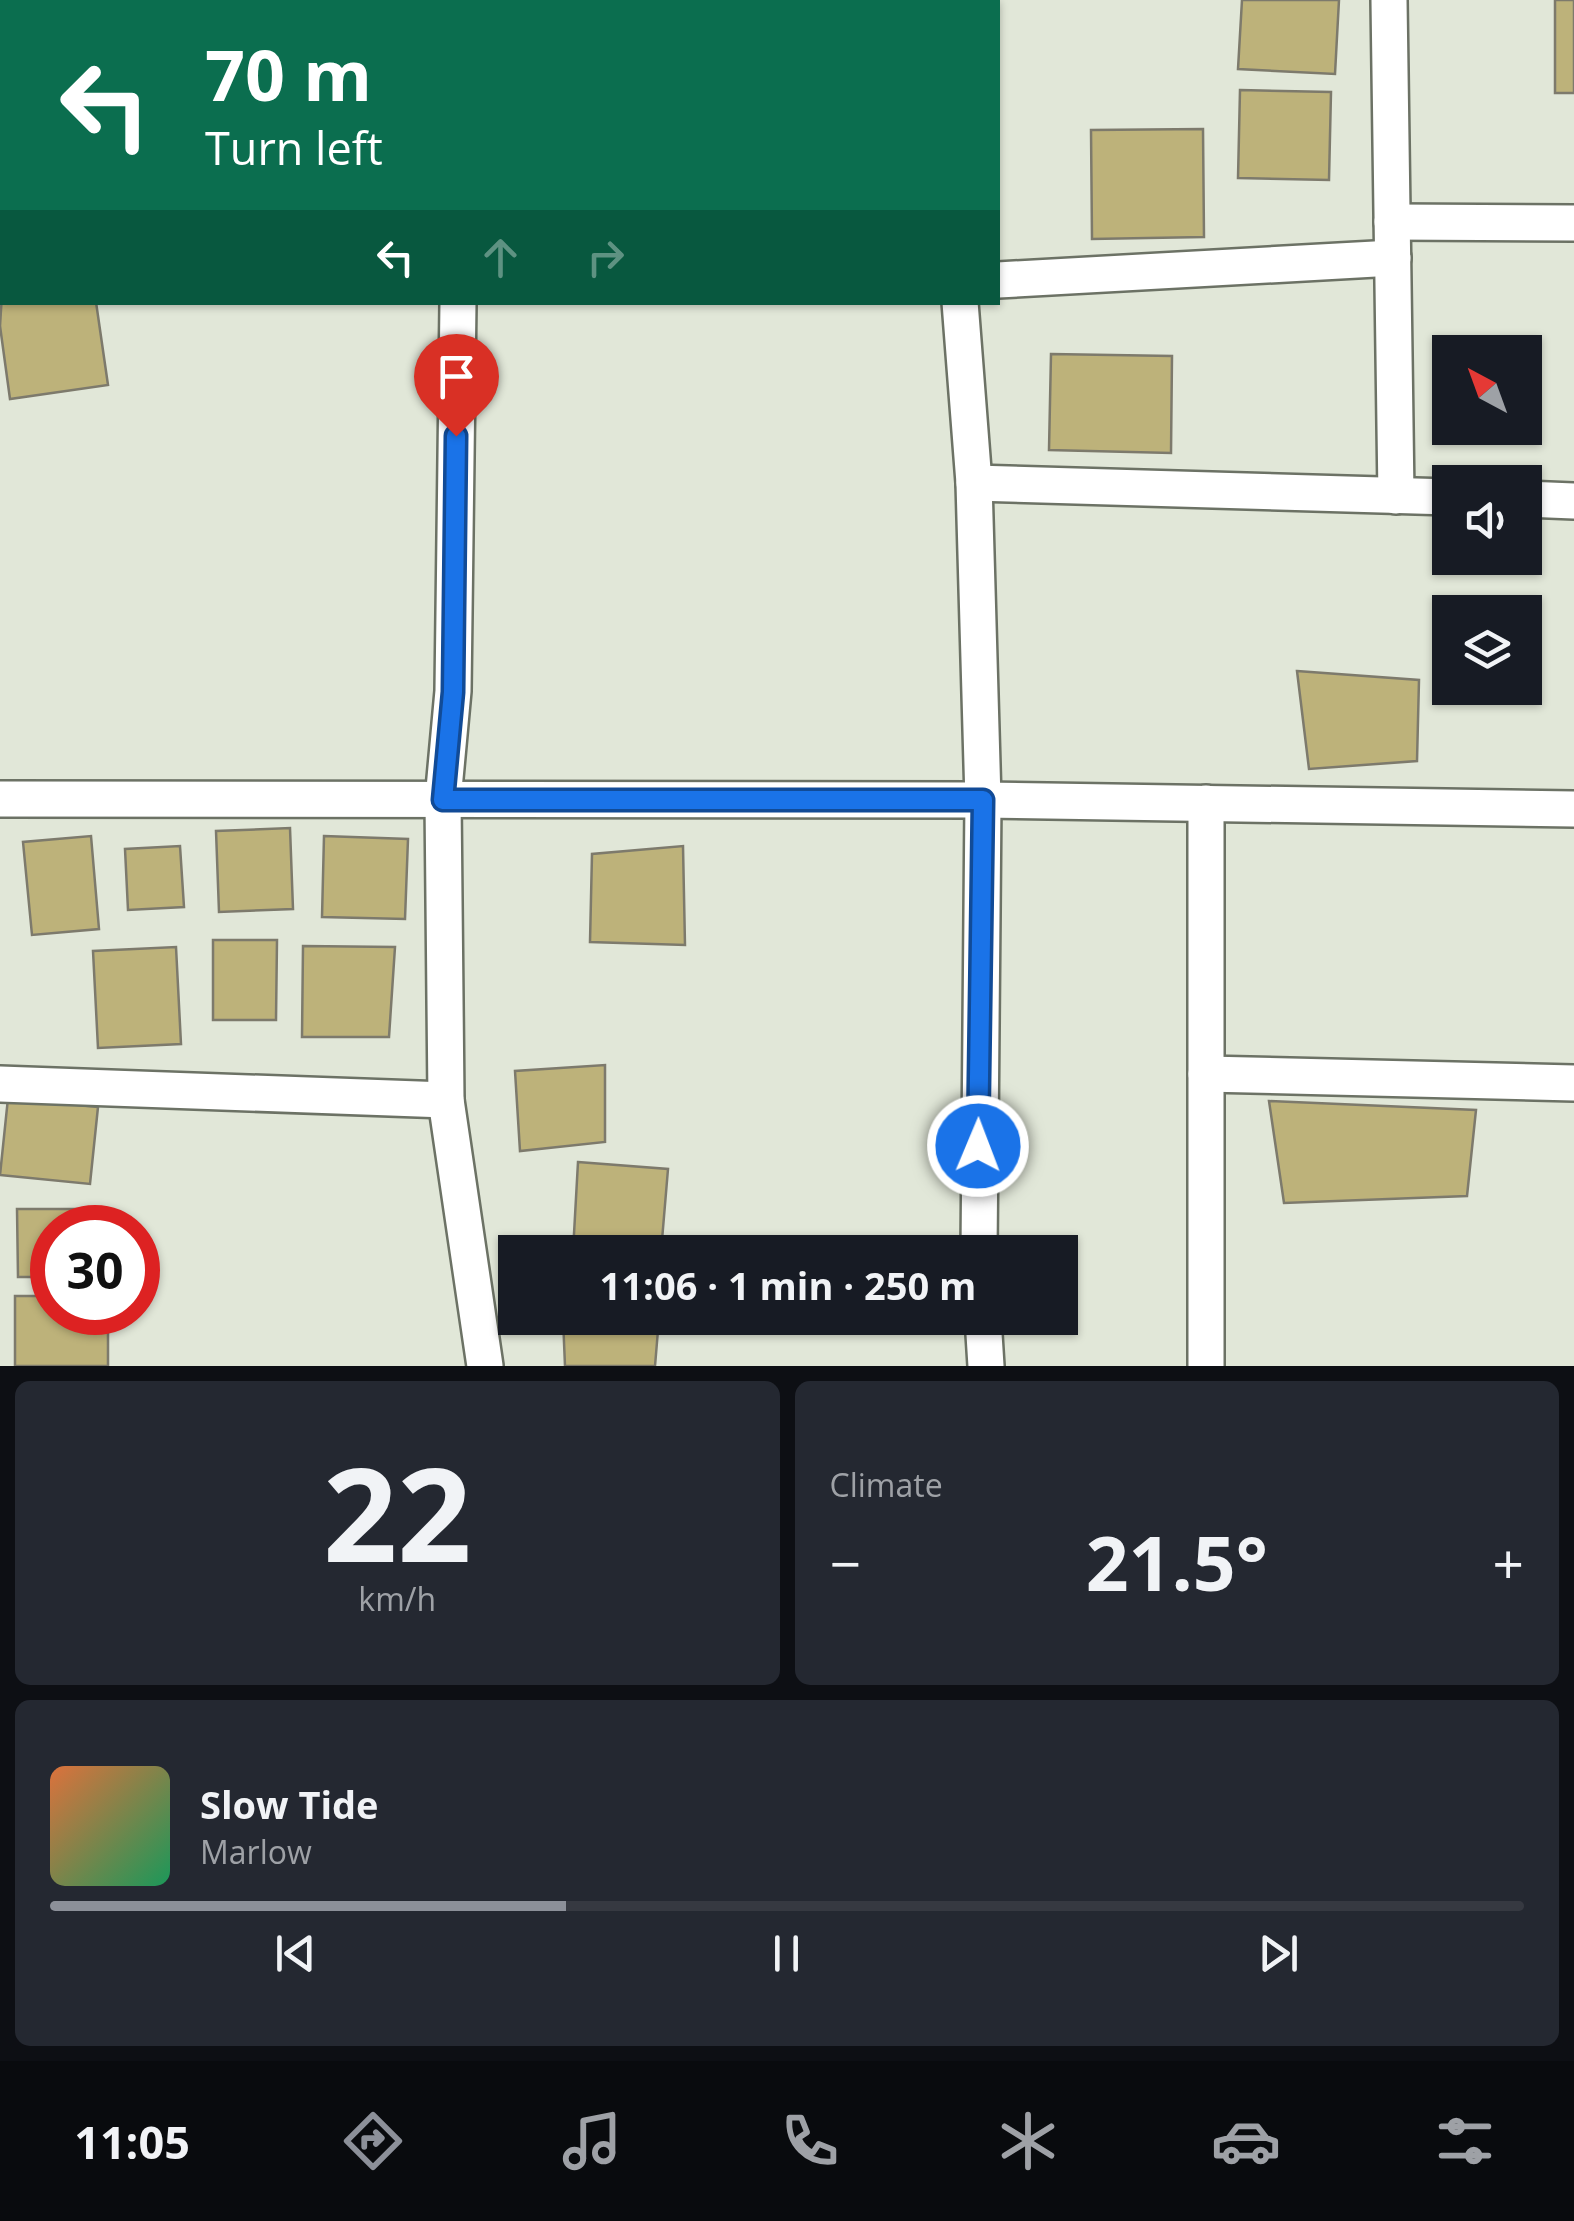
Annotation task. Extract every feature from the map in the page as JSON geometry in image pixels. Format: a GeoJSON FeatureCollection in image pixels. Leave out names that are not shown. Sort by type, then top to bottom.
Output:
{"type":"FeatureCollection","features":[{"type":"Feature","properties":{"kind":"street"},"geometry":{"type":"LineString","coordinates":[[1389,0],[1396,496]]}},
{"type":"Feature","properties":{"kind":"street"},"geometry":{"type":"LineString","coordinates":[[1392,222],[1574,223]]}},
{"type":"Feature","properties":{"kind":"street"},"geometry":{"type":"LineString","coordinates":[[1000,280],[1392,258]]}},
{"type":"Feature","properties":{"kind":"street"},"geometry":{"type":"LineString","coordinates":[[458,305],[453,692],[443,800],[446,1100],[485,1366]]}},
{"type":"Feature","properties":{"kind":"street"},"geometry":{"type":"LineString","coordinates":[[960,305],[974,484],[983,800],[979,1235]]}},
{"type":"Feature","properties":{"kind":"street"},"geometry":{"type":"LineString","coordinates":[[974,484],[1432,497]]}},
{"type":"Feature","properties":{"kind":"street"},"geometry":{"type":"LineString","coordinates":[[1542,500],[1574,501]]}},
{"type":"Feature","properties":{"kind":"street"},"geometry":{"type":"LineString","coordinates":[[0,799],[983,800],[1574,810]]}},
{"type":"Feature","properties":{"kind":"street"},"geometry":{"type":"LineString","coordinates":[[1206,804],[1206,1366]]}},
{"type":"Feature","properties":{"kind":"street"},"geometry":{"type":"LineString","coordinates":[[1206,1074],[1574,1083]]}},
{"type":"Feature","properties":{"kind":"street"},"geometry":{"type":"LineString","coordinates":[[0,1084],[446,1100]]}},
{"type":"Feature","properties":{"kind":"street"},"geometry":{"type":"LineString","coordinates":[[984,1335],[986,1366]]}},
{"type":"Feature","properties":{"kind":"building"},"geometry":{"type":"Polygon","coordinates":[[[1242,0],[1339,0],[1335,74],[1238,69],[1242,0]]]}},
{"type":"Feature","properties":{"kind":"building"},"geometry":{"type":"Polygon","coordinates":[[[1555,0],[1574,0],[1574,93],[1555,93],[1555,0]]]}},
{"type":"Feature","properties":{"kind":"building"},"geometry":{"type":"Polygon","coordinates":[[[1240,90],[1331,92],[1329,180],[1238,178],[1240,90]]]}},
{"type":"Feature","properties":{"kind":"building"},"geometry":{"type":"Polygon","coordinates":[[[1203,129],[1204,237],[1092,239],[1091,130],[1203,129]]]}},
{"type":"Feature","properties":{"kind":"building"},"geometry":{"type":"Polygon","coordinates":[[[1,305],[96,305],[108,385],[10,399],[0,326],[1,305]]]}},
{"type":"Feature","properties":{"kind":"building"},"geometry":{"type":"Polygon","coordinates":[[[1051,354],[1172,356],[1171,453],[1049,450],[1051,354]]]}},
{"type":"Feature","properties":{"kind":"building"},"geometry":{"type":"Polygon","coordinates":[[[1297,671],[1419,680],[1417,761],[1309,769],[1297,671]]]}},
{"type":"Feature","properties":{"kind":"building"},"geometry":{"type":"Polygon","coordinates":[[[290,828],[293,909],[219,912],[216,831],[290,828]]]}},
{"type":"Feature","properties":{"kind":"building"},"geometry":{"type":"Polygon","coordinates":[[[91,836],[99,929],[32,935],[23,842],[91,836]]]}},
{"type":"Feature","properties":{"kind":"building"},"geometry":{"type":"Polygon","coordinates":[[[324,836],[408,839],[405,919],[322,917],[324,836]]]}},
{"type":"Feature","properties":{"kind":"building"},"geometry":{"type":"Polygon","coordinates":[[[180,846],[184,907],[128,910],[125,849],[180,846]]]}},
{"type":"Feature","properties":{"kind":"building"},"geometry":{"type":"Polygon","coordinates":[[[683,846],[685,945],[590,942],[592,854],[683,846]]]}},
{"type":"Feature","properties":{"kind":"building"},"geometry":{"type":"Polygon","coordinates":[[[213,940],[277,940],[276,1020],[213,1020],[213,940]]]}},
{"type":"Feature","properties":{"kind":"building"},"geometry":{"type":"Polygon","coordinates":[[[303,946],[395,947],[389,1037],[302,1037],[303,946]]]}},
{"type":"Feature","properties":{"kind":"building"},"geometry":{"type":"Polygon","coordinates":[[[176,947],[181,1044],[98,1048],[93,951],[176,947]]]}},
{"type":"Feature","properties":{"kind":"building"},"geometry":{"type":"Polygon","coordinates":[[[605,1065],[605,1142],[520,1151],[515,1071],[605,1065]]]}},
{"type":"Feature","properties":{"kind":"building"},"geometry":{"type":"Polygon","coordinates":[[[8,1098],[98,1107],[90,1184],[0,1175],[8,1098]]]}},
{"type":"Feature","properties":{"kind":"building"},"geometry":{"type":"Polygon","coordinates":[[[1269,1101],[1476,1110],[1467,1196],[1284,1203],[1269,1101]]]}},
{"type":"Feature","properties":{"kind":"building"},"geometry":{"type":"Polygon","coordinates":[[[578,1162],[668,1169],[662,1235],[574,1235],[578,1162]]]}},
{"type":"Feature","properties":{"kind":"building"},"geometry":{"type":"Polygon","coordinates":[[[17,1209],[30,1209],[30,1277],[18,1277],[17,1209]]]}},
{"type":"Feature","properties":{"kind":"building"},"geometry":{"type":"Polygon","coordinates":[[[15,1296],[30,1296],[30,1335],[108,1335],[108,1366],[15,1366],[15,1296]]]}},
{"type":"Feature","properties":{"kind":"building"},"geometry":{"type":"Polygon","coordinates":[[[564,1335],[658,1335],[655,1366],[565,1366],[564,1335]]]}},
{"type":"Feature","properties":{"kind":"route"},"geometry":{"type":"LineString","coordinates":[[456,436],[453,692],[443,800],[983,800],[978,1146]]}}]}
